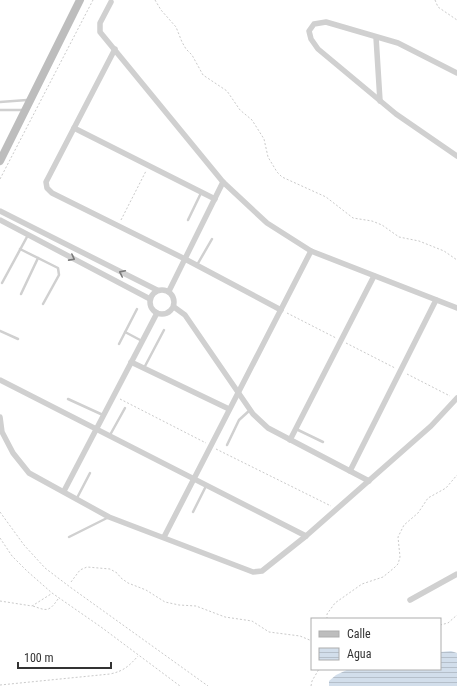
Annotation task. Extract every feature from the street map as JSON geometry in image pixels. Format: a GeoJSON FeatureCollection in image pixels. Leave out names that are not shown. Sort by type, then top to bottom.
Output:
{"type":"FeatureCollection","features":[{"type":"Feature","properties":{"kind":"street"},"geometry":{"type":"LineString","coordinates":[[0,161],[80,0]]}},
{"type":"Feature","properties":{"kind":"street"},"geometry":{"type":"LineString","coordinates":[[111,2],[100,23],[100,32],[223,182],[267,223],[311,251],[457,308]]}},
{"type":"Feature","properties":{"kind":"street"},"geometry":{"type":"LineString","coordinates":[[457,73],[398,43],[326,22],[314,24],[309,31],[311,39],[318,49],[396,114],[457,156]]}},
{"type":"Feature","properties":{"kind":"street"},"geometry":{"type":"LineString","coordinates":[[376,37],[380,101]]}},
{"type":"Feature","properties":{"kind":"street"},"geometry":{"type":"LineString","coordinates":[[115,50],[46,182],[47,188],[52,193],[185,259],[280,310]]}},
{"type":"Feature","properties":{"kind":"street"},"geometry":{"type":"LineString","coordinates":[[74,128],[215,199]]}},
{"type":"Feature","properties":{"kind":"street"},"geometry":{"type":"LineString","coordinates":[[169,291],[223,182]]}},
{"type":"Feature","properties":{"kind":"street"},"geometry":{"type":"LineString","coordinates":[[0,206],[0,213],[157,290]]}},
{"type":"Feature","properties":{"kind":"street"},"geometry":{"type":"LineString","coordinates":[[0,220],[150,299]]}},
{"type":"Feature","properties":{"kind":"street"},"geometry":{"type":"LineString","coordinates":[[52,248],[56,240]]}},
{"type":"Feature","properties":{"kind":"street"},"geometry":{"type":"LineString","coordinates":[[164,537],[311,251]]}},
{"type":"Feature","properties":{"kind":"street"},"geometry":{"type":"LineString","coordinates":[[290,440],[374,276]]}},
{"type":"Feature","properties":{"kind":"street"},"geometry":{"type":"LineString","coordinates":[[163,289],[169,291],[173,295],[175,301],[174,307],[170,312],[164,314],[153,311],[150,306],[152,294],[157,290],[163,289]]}},
{"type":"Feature","properties":{"kind":"street"},"geometry":{"type":"LineString","coordinates":[[350,470],[436,300]]}},
{"type":"Feature","properties":{"kind":"street"},"geometry":{"type":"LineString","coordinates":[[174,307],[185,315],[250,410],[268,428],[369,481]]}},
{"type":"Feature","properties":{"kind":"street"},"geometry":{"type":"LineString","coordinates":[[64,491],[157,313]]}},
{"type":"Feature","properties":{"kind":"street"},"geometry":{"type":"LineString","coordinates":[[131,362],[229,409]]}},
{"type":"Feature","properties":{"kind":"street"},"geometry":{"type":"LineString","coordinates":[[0,380],[306,536]]}},
{"type":"Feature","properties":{"kind":"street"},"geometry":{"type":"LineString","coordinates":[[0,418],[2,432],[13,453],[29,473],[77,498],[109,517],[253,572],[262,572],[306,536],[431,426],[456,398]]}},
{"type":"Feature","properties":{"kind":"street"},"geometry":{"type":"LineString","coordinates":[[410,600],[457,574]]}},
{"type":"Feature","properties":{"kind":"lane"},"geometry":{"type":"LineString","coordinates":[[0,102],[29,100]]}},
{"type":"Feature","properties":{"kind":"lane"},"geometry":{"type":"LineString","coordinates":[[0,110],[25,110]]}},
{"type":"Feature","properties":{"kind":"lane"},"geometry":{"type":"LineString","coordinates":[[188,220],[202,192]]}},
{"type":"Feature","properties":{"kind":"lane"},"geometry":{"type":"LineString","coordinates":[[2,283],[28,235]]}},
{"type":"Feature","properties":{"kind":"lane"},"geometry":{"type":"LineString","coordinates":[[197,266],[212,239]]}},
{"type":"Feature","properties":{"kind":"lane"},"geometry":{"type":"LineString","coordinates":[[20,249],[58,268],[58,275],[44,304]]}},
{"type":"Feature","properties":{"kind":"lane"},"geometry":{"type":"LineString","coordinates":[[21,294],[38,258]]}},
{"type":"Feature","properties":{"kind":"lane"},"geometry":{"type":"LineString","coordinates":[[119,344],[137,309]]}},
{"type":"Feature","properties":{"kind":"lane"},"geometry":{"type":"LineString","coordinates":[[143,368],[164,330]]}},
{"type":"Feature","properties":{"kind":"lane"},"geometry":{"type":"LineString","coordinates":[[0,331],[18,339]]}},
{"type":"Feature","properties":{"kind":"lane"},"geometry":{"type":"LineString","coordinates":[[125,332],[142,341]]}},
{"type":"Feature","properties":{"kind":"lane"},"geometry":{"type":"LineString","coordinates":[[68,399],[104,415]]}},
{"type":"Feature","properties":{"kind":"lane"},"geometry":{"type":"LineString","coordinates":[[110,435],[125,408]]}},
{"type":"Feature","properties":{"kind":"lane"},"geometry":{"type":"LineString","coordinates":[[227,445],[239,420],[250,410]]}},
{"type":"Feature","properties":{"kind":"lane"},"geometry":{"type":"LineString","coordinates":[[295,429],[323,442]]}},
{"type":"Feature","properties":{"kind":"lane"},"geometry":{"type":"LineString","coordinates":[[77,498],[90,473]]}},
{"type":"Feature","properties":{"kind":"lane"},"geometry":{"type":"LineString","coordinates":[[193,512],[207,486]]}},
{"type":"Feature","properties":{"kind":"lane"},"geometry":{"type":"LineString","coordinates":[[69,537],[109,517]]}},
{"type":"Feature","properties":{"kind":"path"},"geometry":{"type":"LineString","coordinates":[[0,180],[93,0]]}},
{"type":"Feature","properties":{"kind":"path"},"geometry":{"type":"LineString","coordinates":[[155,0],[161,10],[176,26],[182,42],[192,55],[203,75],[226,91],[240,110],[252,120],[264,139],[268,156],[277,172],[282,177],[326,197],[353,218],[372,221],[382,225],[399,237],[419,241],[444,250],[457,260]]}},
{"type":"Feature","properties":{"kind":"path"},"geometry":{"type":"LineString","coordinates":[[435,0],[438,7],[457,20]]}},
{"type":"Feature","properties":{"kind":"path"},"geometry":{"type":"LineString","coordinates":[[118,226],[149,166]]}},
{"type":"Feature","properties":{"kind":"path"},"geometry":{"type":"LineString","coordinates":[[280,310],[456,398]]}},
{"type":"Feature","properties":{"kind":"path"},"geometry":{"type":"LineString","coordinates":[[114,396],[336,509]]}},
{"type":"Feature","properties":{"kind":"path"},"geometry":{"type":"LineString","coordinates":[[327,618],[327,614],[335,602],[362,584],[383,577],[398,564],[400,557],[398,537],[402,528],[418,513],[428,498],[446,488],[457,475]]}},
{"type":"Feature","properties":{"kind":"path"},"geometry":{"type":"LineString","coordinates":[[0,512],[24,545],[45,568],[208,686]]}},
{"type":"Feature","properties":{"kind":"path"},"geometry":{"type":"LineString","coordinates":[[0,538],[12,556],[52,593],[180,686]]}},
{"type":"Feature","properties":{"kind":"path"},"geometry":{"type":"LineString","coordinates":[[71,582],[83,568],[87,567],[110,570],[117,573],[128,583],[146,590],[165,602],[204,608],[221,616],[252,621],[269,632],[300,636],[311,641]]}},
{"type":"Feature","properties":{"kind":"path"},"geometry":{"type":"LineString","coordinates":[[32,606],[52,593]]}},
{"type":"Feature","properties":{"kind":"path"},"geometry":{"type":"LineString","coordinates":[[0,601],[47,610],[51,608],[58,599]]}},
{"type":"Feature","properties":{"kind":"path"},"geometry":{"type":"LineString","coordinates":[[441,625],[448,623],[457,615]]}},
{"type":"Feature","properties":{"kind":"path"},"geometry":{"type":"LineString","coordinates":[[0,685],[120,672],[129,666],[138,655]]}},
{"type":"Feature","properties":{"kind":"path"},"geometry":{"type":"LineString","coordinates":[[311,686],[318,670]]}},
{"type":"Feature","properties":{"kind":"water"},"geometry":{"type":"Polygon","coordinates":[[[451,651],[457,653],[457,686],[329,686],[329,681],[336,675],[347,670],[441,670],[441,652],[451,651]]]}}]}
